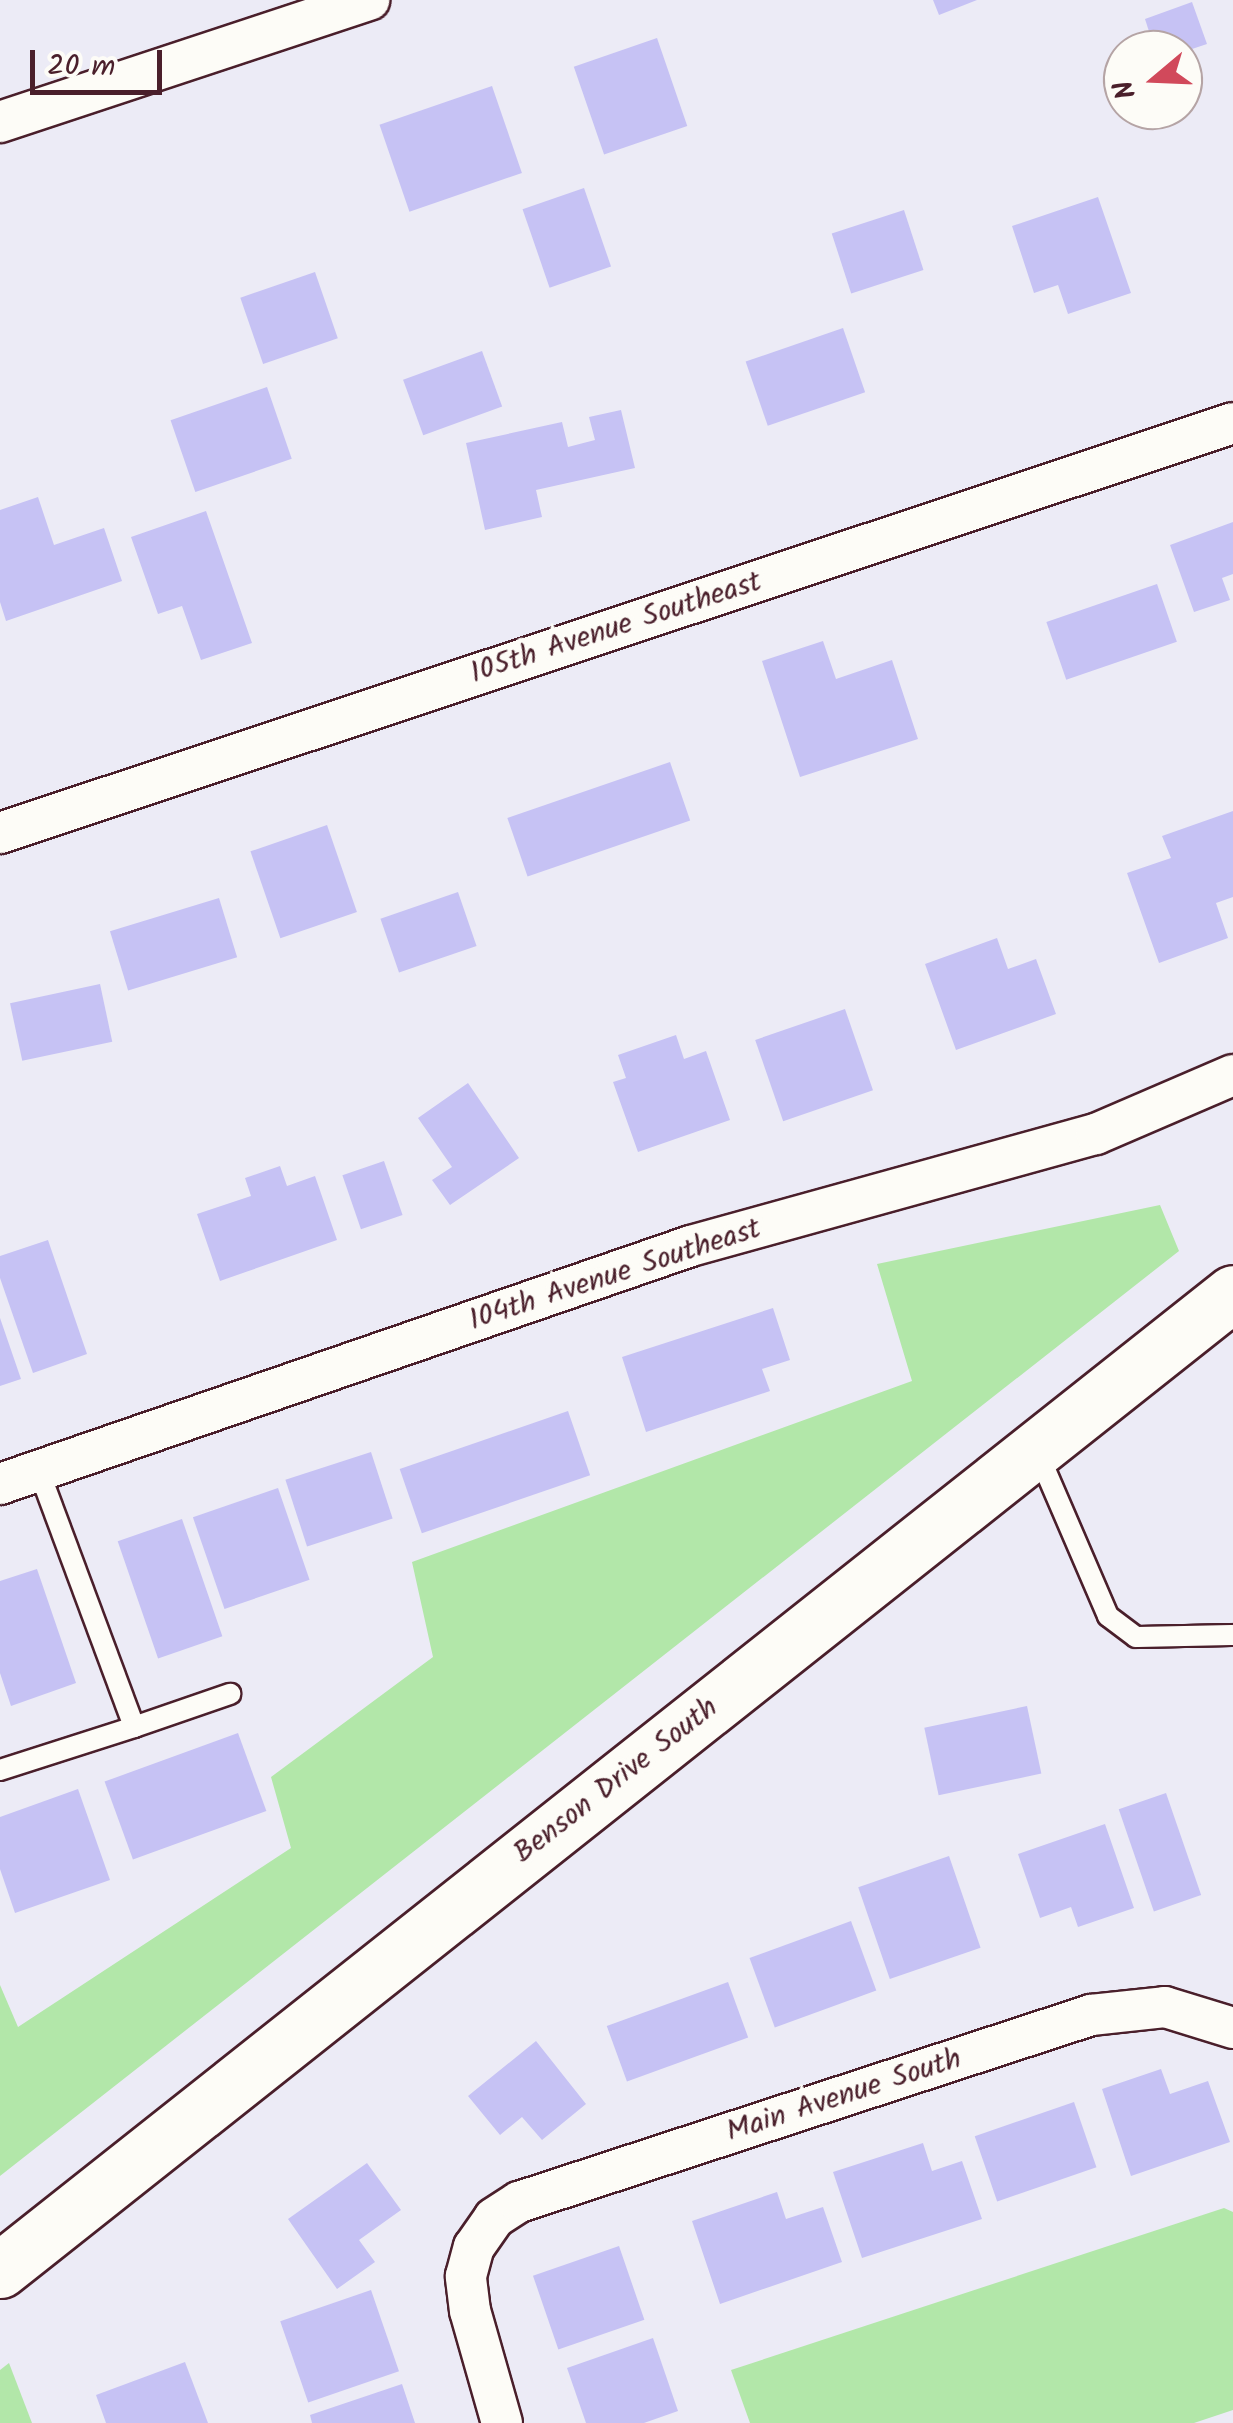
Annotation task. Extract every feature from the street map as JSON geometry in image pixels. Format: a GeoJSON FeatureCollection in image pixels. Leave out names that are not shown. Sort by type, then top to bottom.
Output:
{"type":"FeatureCollection","features":[{"type":"Feature","properties":{"kind":"main road","name":"Benson Drive South"},"geometry":{"type":"LineString","coordinates":[[0,2270],[1233,1293]]}},
{"type":"Feature","properties":{"kind":"street"},"geometry":{"type":"LineString","coordinates":[[0,122],[368,0]]}},
{"type":"Feature","properties":{"kind":"street","name":"105th Avenue Southeast"},"geometry":{"type":"LineString","coordinates":[[0,833],[1233,423]]}},
{"type":"Feature","properties":{"kind":"street","name":"104th Avenue Southeast"},"geometry":{"type":"LineString","coordinates":[[0,1484],[692,1246],[1096,1134],[1233,1075]]}},
{"type":"Feature","properties":{"kind":"street","name":"Main Avenue South"},"geometry":{"type":"LineString","coordinates":[[502,2423],[470,2311],[466,2276],[474,2246],[494,2218],[519,2202],[1091,2015],[1165,2007],[1233,2028]]}},
{"type":"Feature","properties":{"kind":"lane"},"geometry":{"type":"LineString","coordinates":[[1036,1449],[1108,1616],[1136,1637],[1233,1634]]}},
{"type":"Feature","properties":{"kind":"lane"},"geometry":{"type":"LineString","coordinates":[[38,1471],[134,1727]]}},
{"type":"Feature","properties":{"kind":"lane"},"geometry":{"type":"LineString","coordinates":[[0,1770],[230,1694]]}},
{"type":"Feature","properties":{"kind":"green space"},"geometry":{"type":"Polygon","coordinates":[[[1160,1205],[1179,1251],[0,2176],[0,1985],[18,2027],[291,1848],[271,1777],[433,1657],[412,1562],[912,1381],[877,1264],[1160,1205]]]}},
{"type":"Feature","properties":{"kind":"green space"},"geometry":{"type":"Polygon","coordinates":[[[1224,2208],[1233,2212],[1233,2410],[1194,2423],[750,2423],[731,2370],[1224,2208]]]}},
{"type":"Feature","properties":{"kind":"green space"},"geometry":{"type":"Polygon","coordinates":[[[9,2363],[32,2423],[0,2423],[0,2370],[9,2363]]]}},
{"type":"Feature","properties":{"kind":"building"},"geometry":{"type":"Polygon","coordinates":[[[933,0],[977,0],[939,15],[933,0]]]}},
{"type":"Feature","properties":{"kind":"building"},"geometry":{"type":"Polygon","coordinates":[[[1192,2],[1202,30],[1149,30],[1145,19],[1192,2]]]}},
{"type":"Feature","properties":{"kind":"building"},"geometry":{"type":"Polygon","coordinates":[[[657,38],[687,126],[604,155],[574,67],[657,38]]]}},
{"type":"Feature","properties":{"kind":"building"},"geometry":{"type":"Polygon","coordinates":[[[492,86],[522,173],[409,212],[379,125],[492,86]]]}},
{"type":"Feature","properties":{"kind":"building"},"geometry":{"type":"Polygon","coordinates":[[[584,188],[611,266],[550,288],[523,209],[584,188]]]}},
{"type":"Feature","properties":{"kind":"building"},"geometry":{"type":"Polygon","coordinates":[[[1098,197],[1131,293],[1068,314],[1058,285],[1034,293],[1012,226],[1098,197]]]}},
{"type":"Feature","properties":{"kind":"building"},"geometry":{"type":"Polygon","coordinates":[[[904,210],[923,270],[851,293],[832,233],[904,210]]]}},
{"type":"Feature","properties":{"kind":"building"},"geometry":{"type":"Polygon","coordinates":[[[315,272],[338,338],[263,364],[240,298],[315,272]]]}},
{"type":"Feature","properties":{"kind":"building"},"geometry":{"type":"Polygon","coordinates":[[[843,328],[865,392],[768,426],[746,362],[843,328]]]}},
{"type":"Feature","properties":{"kind":"building"},"geometry":{"type":"Polygon","coordinates":[[[482,351],[502,406],[423,435],[403,380],[482,351]]]}},
{"type":"Feature","properties":{"kind":"building"},"geometry":{"type":"Polygon","coordinates":[[[267,387],[292,459],[195,492],[171,420],[267,387]]]}},
{"type":"Feature","properties":{"kind":"building"},"geometry":{"type":"Polygon","coordinates":[[[621,410],[635,468],[536,490],[542,517],[485,530],[466,443],[562,422],[568,447],[595,440],[589,417],[621,410]]]}},
{"type":"Feature","properties":{"kind":"building"},"geometry":{"type":"Polygon","coordinates":[[[38,497],[54,545],[104,528],[122,581],[6,621],[0,602],[0,510],[38,497]]]}},
{"type":"Feature","properties":{"kind":"building"},"geometry":{"type":"Polygon","coordinates":[[[206,511],[252,643],[201,660],[182,606],[158,614],[131,537],[206,511]]]}},
{"type":"Feature","properties":{"kind":"building"},"geometry":{"type":"Polygon","coordinates":[[[1233,522],[1233,574],[1222,578],[1230,600],[1194,612],[1170,545],[1233,522]]]}},
{"type":"Feature","properties":{"kind":"building"},"geometry":{"type":"Polygon","coordinates":[[[1157,584],[1177,642],[1066,680],[1046,622],[1157,584]]]}},
{"type":"Feature","properties":{"kind":"building"},"geometry":{"type":"Polygon","coordinates":[[[823,641],[836,679],[892,660],[918,739],[800,777],[762,661],[823,641]]]}},
{"type":"Feature","properties":{"kind":"building"},"geometry":{"type":"Polygon","coordinates":[[[670,762],[690,821],[528,877],[507,818],[670,762]]]}},
{"type":"Feature","properties":{"kind":"building"},"geometry":{"type":"Polygon","coordinates":[[[1233,811],[1233,897],[1216,903],[1228,938],[1159,963],[1127,873],[1171,858],[1162,836],[1233,811]]]}},
{"type":"Feature","properties":{"kind":"building"},"geometry":{"type":"Polygon","coordinates":[[[327,825],[357,912],[280,938],[250,851],[327,825]]]}},
{"type":"Feature","properties":{"kind":"building"},"geometry":{"type":"Polygon","coordinates":[[[458,892],[477,946],[399,973],[380,919],[458,892]]]}},
{"type":"Feature","properties":{"kind":"building"},"geometry":{"type":"Polygon","coordinates":[[[219,898],[237,957],[128,991],[110,931],[219,898]]]}},
{"type":"Feature","properties":{"kind":"building"},"geometry":{"type":"Polygon","coordinates":[[[997,938],[1008,969],[1036,959],[1056,1014],[956,1050],[925,964],[997,938]]]}},
{"type":"Feature","properties":{"kind":"building"},"geometry":{"type":"Polygon","coordinates":[[[100,984],[112,1042],[22,1061],[10,1003],[100,984]]]}},
{"type":"Feature","properties":{"kind":"building"},"geometry":{"type":"Polygon","coordinates":[[[845,1009],[873,1090],[783,1121],[755,1040],[845,1009]]]}},
{"type":"Feature","properties":{"kind":"building"},"geometry":{"type":"Polygon","coordinates":[[[676,1035],[684,1059],[706,1051],[730,1120],[638,1152],[613,1082],[626,1078],[618,1055],[676,1035]]]}},
{"type":"Feature","properties":{"kind":"building"},"geometry":{"type":"Polygon","coordinates":[[[468,1083],[519,1158],[450,1205],[432,1180],[452,1167],[418,1118],[468,1083]]]}},
{"type":"Feature","properties":{"kind":"building"},"geometry":{"type":"Polygon","coordinates":[[[384,1161],[403,1215],[361,1229],[342,1175],[384,1161]]]}},
{"type":"Feature","properties":{"kind":"building"},"geometry":{"type":"Polygon","coordinates":[[[280,1166],[287,1186],[315,1176],[337,1240],[220,1281],[197,1214],[251,1196],[245,1178],[280,1166]]]}},
{"type":"Feature","properties":{"kind":"building"},"geometry":{"type":"Polygon","coordinates":[[[48,1240],[87,1354],[33,1373],[0,1278],[0,1256],[48,1240]]]}},
{"type":"Feature","properties":{"kind":"building"},"geometry":{"type":"Polygon","coordinates":[[[773,1308],[790,1360],[762,1369],[770,1391],[646,1432],[622,1357],[773,1308]]]}},
{"type":"Feature","properties":{"kind":"building"},"geometry":{"type":"Polygon","coordinates":[[[0,1318],[21,1379],[0,1386],[0,1318]]]}},
{"type":"Feature","properties":{"kind":"building"},"geometry":{"type":"Polygon","coordinates":[[[568,1411],[590,1475],[422,1533],[400,1469],[568,1411]]]}},
{"type":"Feature","properties":{"kind":"building"},"geometry":{"type":"Polygon","coordinates":[[[371,1452],[393,1519],[307,1546],[285,1480],[371,1452]]]}},
{"type":"Feature","properties":{"kind":"building"},"geometry":{"type":"Polygon","coordinates":[[[278,1488],[310,1580],[224,1609],[193,1517],[278,1488]]]}},
{"type":"Feature","properties":{"kind":"building"},"geometry":{"type":"Polygon","coordinates":[[[182,1519],[222,1636],[158,1658],[118,1541],[182,1519]]]}},
{"type":"Feature","properties":{"kind":"building"},"geometry":{"type":"Polygon","coordinates":[[[37,1569],[76,1683],[11,1706],[0,1673],[0,1581],[37,1569]]]}},
{"type":"Feature","properties":{"kind":"building"},"geometry":{"type":"Polygon","coordinates":[[[1027,1706],[1041,1773],[939,1795],[924,1728],[1027,1706]]]}},
{"type":"Feature","properties":{"kind":"building"},"geometry":{"type":"Polygon","coordinates":[[[238,1733],[266,1811],[133,1860],[105,1782],[238,1733]]]}},
{"type":"Feature","properties":{"kind":"building"},"geometry":{"type":"Polygon","coordinates":[[[78,1789],[110,1880],[15,1913],[0,1869],[0,1817],[78,1789]]]}},
{"type":"Feature","properties":{"kind":"building"},"geometry":{"type":"Polygon","coordinates":[[[1166,1793],[1201,1895],[1154,1911],[1119,1809],[1166,1793]]]}},
{"type":"Feature","properties":{"kind":"building"},"geometry":{"type":"Polygon","coordinates":[[[1105,1824],[1134,1908],[1078,1927],[1071,1907],[1040,1918],[1018,1854],[1105,1824]]]}},
{"type":"Feature","properties":{"kind":"building"},"geometry":{"type":"Polygon","coordinates":[[[949,1856],[981,1948],[890,1979],[858,1887],[949,1856]]]}},
{"type":"Feature","properties":{"kind":"building"},"geometry":{"type":"Polygon","coordinates":[[[851,1921],[876,1991],[775,2027],[750,1958],[851,1921]]]}},
{"type":"Feature","properties":{"kind":"building"},"geometry":{"type":"Polygon","coordinates":[[[728,1982],[748,2037],[627,2082],[607,2026],[728,1982]]]}},
{"type":"Feature","properties":{"kind":"building"},"geometry":{"type":"Polygon","coordinates":[[[536,2041],[586,2104],[542,2140],[522,2117],[500,2135],[468,2096],[536,2041]]]}},
{"type":"Feature","properties":{"kind":"building"},"geometry":{"type":"Polygon","coordinates":[[[1161,2069],[1170,2094],[1208,2081],[1230,2142],[1131,2176],[1102,2089],[1161,2069]]]}},
{"type":"Feature","properties":{"kind":"building"},"geometry":{"type":"Polygon","coordinates":[[[1074,2102],[1096,2167],[997,2201],[975,2136],[1074,2102]]]}},
{"type":"Feature","properties":{"kind":"building"},"geometry":{"type":"Polygon","coordinates":[[[923,2143],[932,2171],[962,2161],[982,2219],[862,2258],[833,2172],[923,2143]]]}},
{"type":"Feature","properties":{"kind":"building"},"geometry":{"type":"Polygon","coordinates":[[[367,2163],[401,2210],[359,2240],[375,2262],[337,2289],[288,2219],[367,2163]]]}},
{"type":"Feature","properties":{"kind":"building"},"geometry":{"type":"Polygon","coordinates":[[[777,2192],[786,2219],[823,2207],[842,2262],[720,2304],[692,2221],[777,2192]]]}},
{"type":"Feature","properties":{"kind":"building"},"geometry":{"type":"Polygon","coordinates":[[[619,2246],[644,2320],[558,2349],[533,2276],[619,2246]]]}},
{"type":"Feature","properties":{"kind":"building"},"geometry":{"type":"Polygon","coordinates":[[[371,2290],[399,2371],[308,2403],[280,2321],[371,2290]]]}},
{"type":"Feature","properties":{"kind":"building"},"geometry":{"type":"Polygon","coordinates":[[[653,2338],[678,2411],[644,2423],[586,2423],[567,2368],[653,2338]]]}},
{"type":"Feature","properties":{"kind":"building"},"geometry":{"type":"Polygon","coordinates":[[[185,2362],[208,2423],[106,2423],[96,2395],[185,2362]]]}},
{"type":"Feature","properties":{"kind":"building"},"geometry":{"type":"Polygon","coordinates":[[[402,2384],[415,2423],[312,2423],[310,2415],[402,2384]]]}}]}
